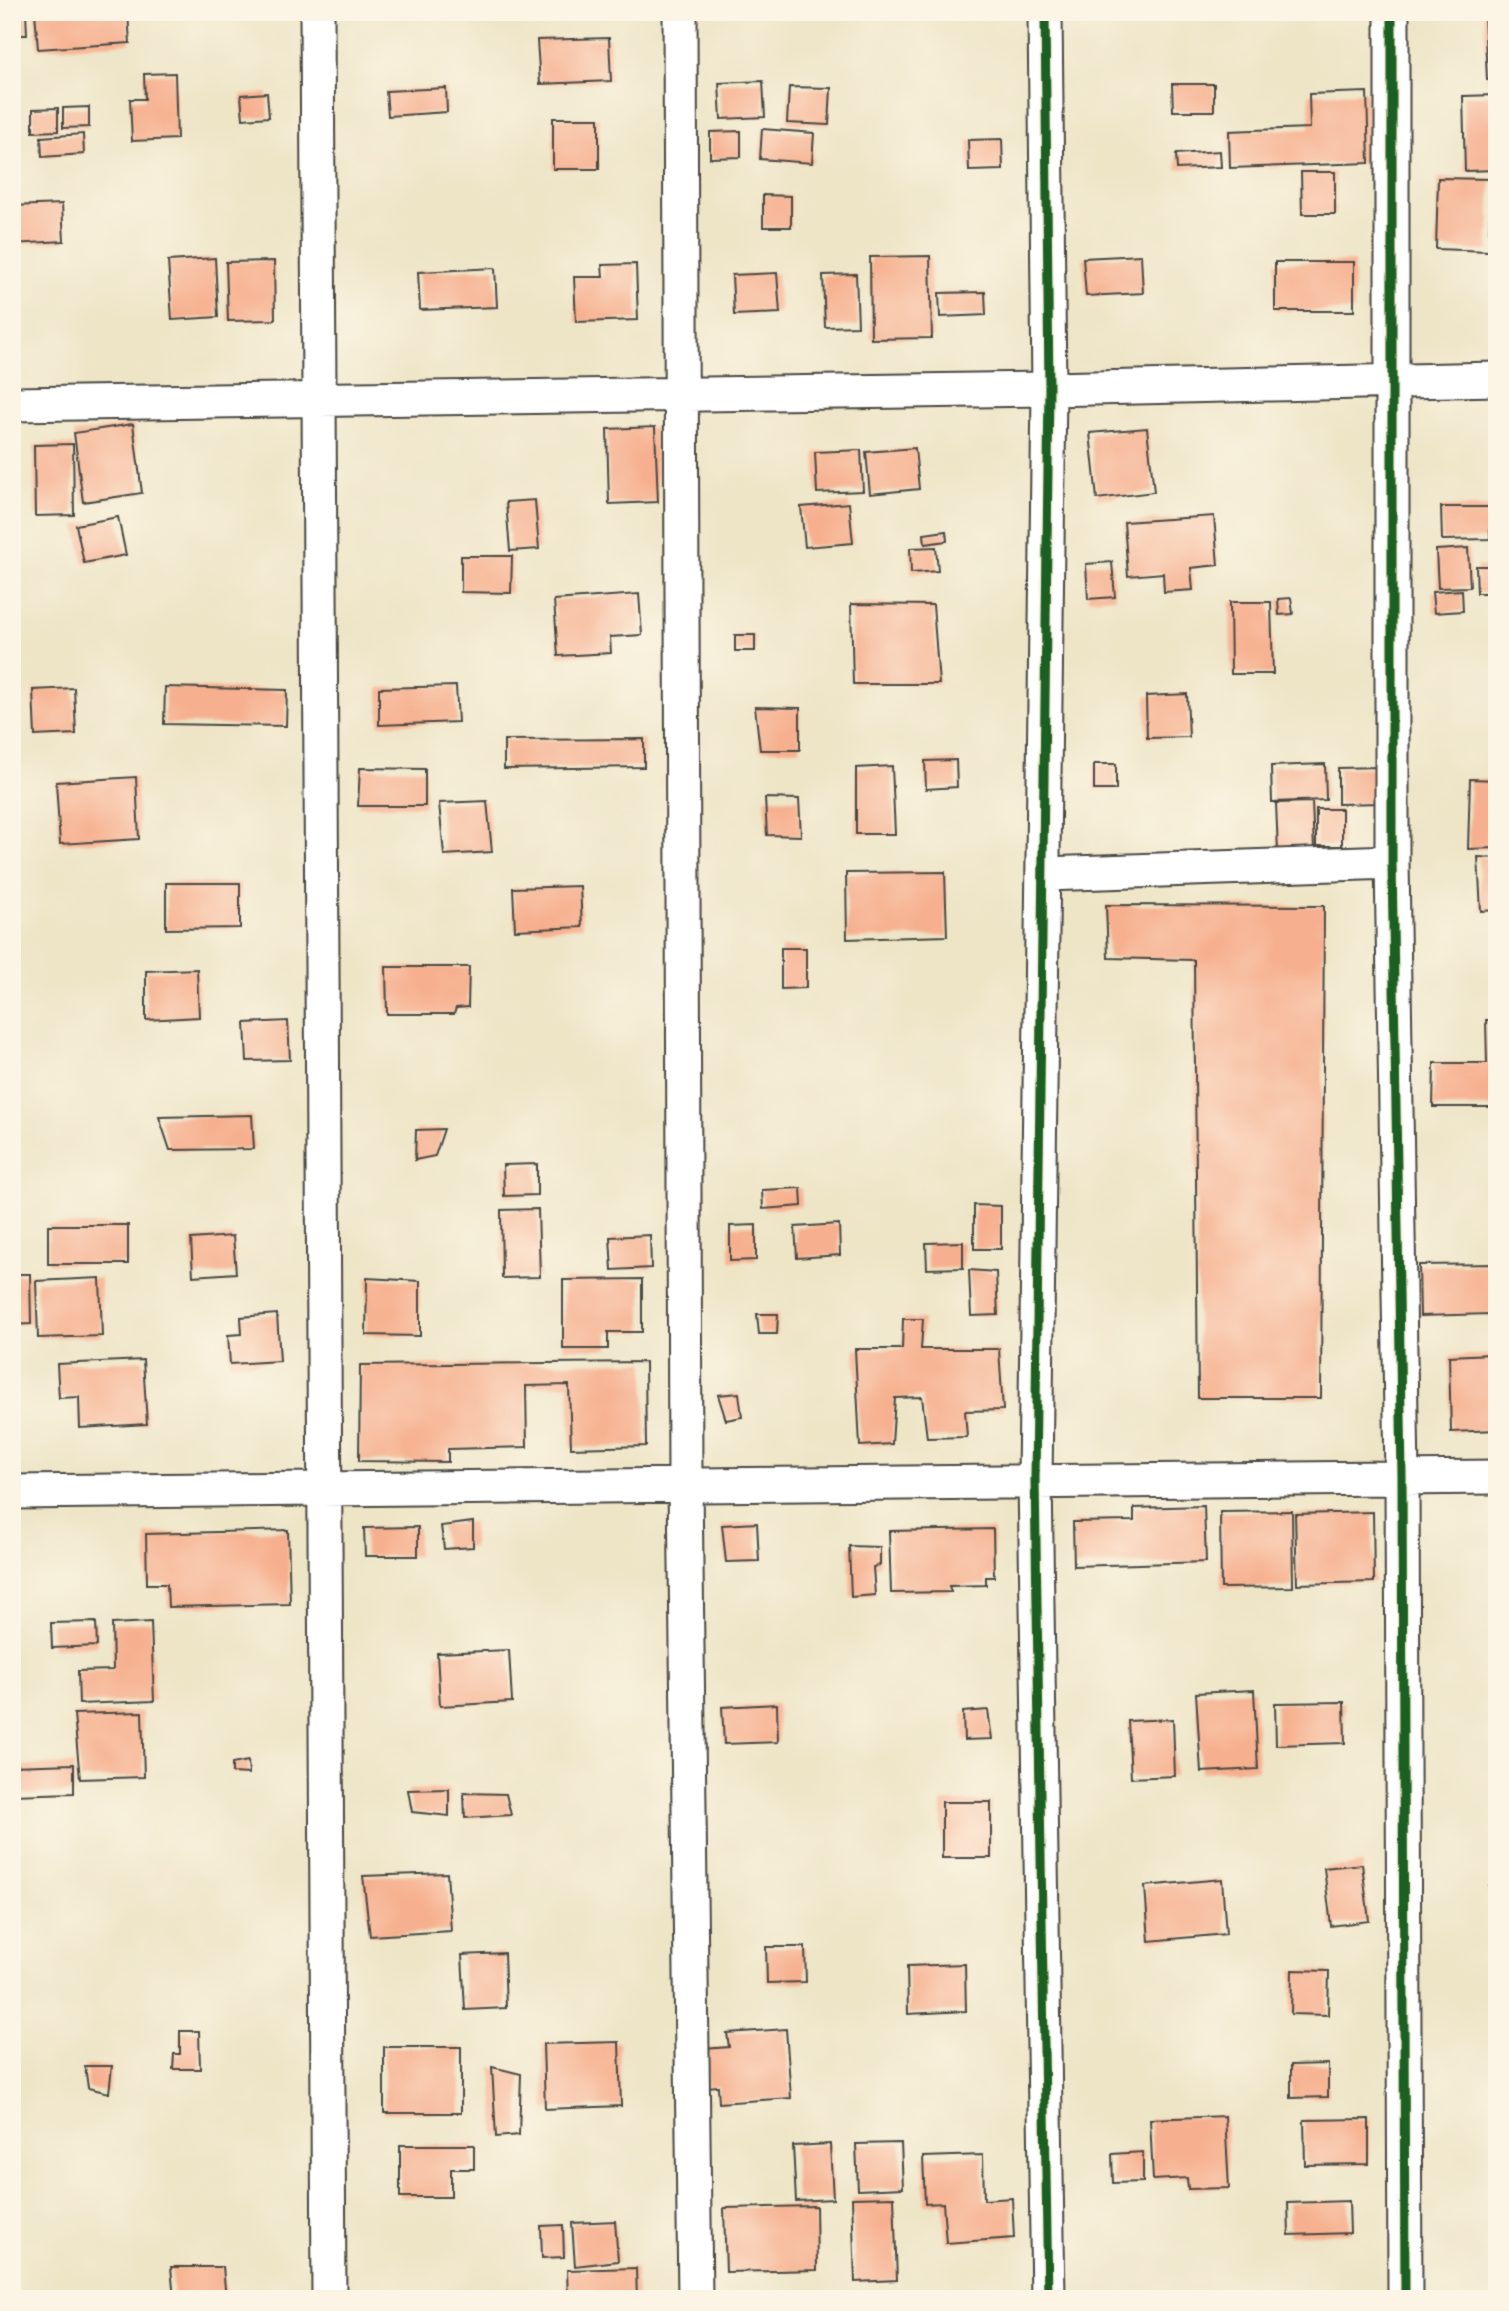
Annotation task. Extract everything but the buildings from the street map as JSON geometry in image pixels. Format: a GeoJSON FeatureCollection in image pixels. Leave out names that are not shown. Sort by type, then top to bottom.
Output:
{"type":"FeatureCollection","features":[{"type":"Feature","properties":{"kind":"street"},"geometry":{"type":"LineString","coordinates":[[317,12],[329,2299]]}},
{"type":"Feature","properties":{"kind":"street"},"geometry":{"type":"LineString","coordinates":[[680,12],[685,1483],[695,2299]]}},
{"type":"Feature","properties":{"kind":"street"},"geometry":{"type":"LineString","coordinates":[[1045,12],[1049,389],[1045,874],[1035,1480],[1048,2299]]}},
{"type":"Feature","properties":{"kind":"street"},"geometry":{"type":"LineString","coordinates":[[1392,12],[1392,862],[1402,1477],[1405,2299]]}},
{"type":"Feature","properties":{"kind":"street"},"geometry":{"type":"LineString","coordinates":[[12,404],[1049,389],[1497,379]]}},
{"type":"Feature","properties":{"kind":"street"},"geometry":{"type":"LineString","coordinates":[[1045,874],[1392,862]]}},
{"type":"Feature","properties":{"kind":"street"},"geometry":{"type":"LineString","coordinates":[[12,1492],[685,1483],[1497,1477]]}},
{"type":"Feature","properties":{"kind":"cycle path"},"geometry":{"type":"LineString","coordinates":[[1045,12],[1049,389],[1035,1480],[1048,2299]]}},
{"type":"Feature","properties":{"kind":"cycle path"},"geometry":{"type":"LineString","coordinates":[[1392,12],[1392,862],[1402,1477],[1405,2299]]}}]}
